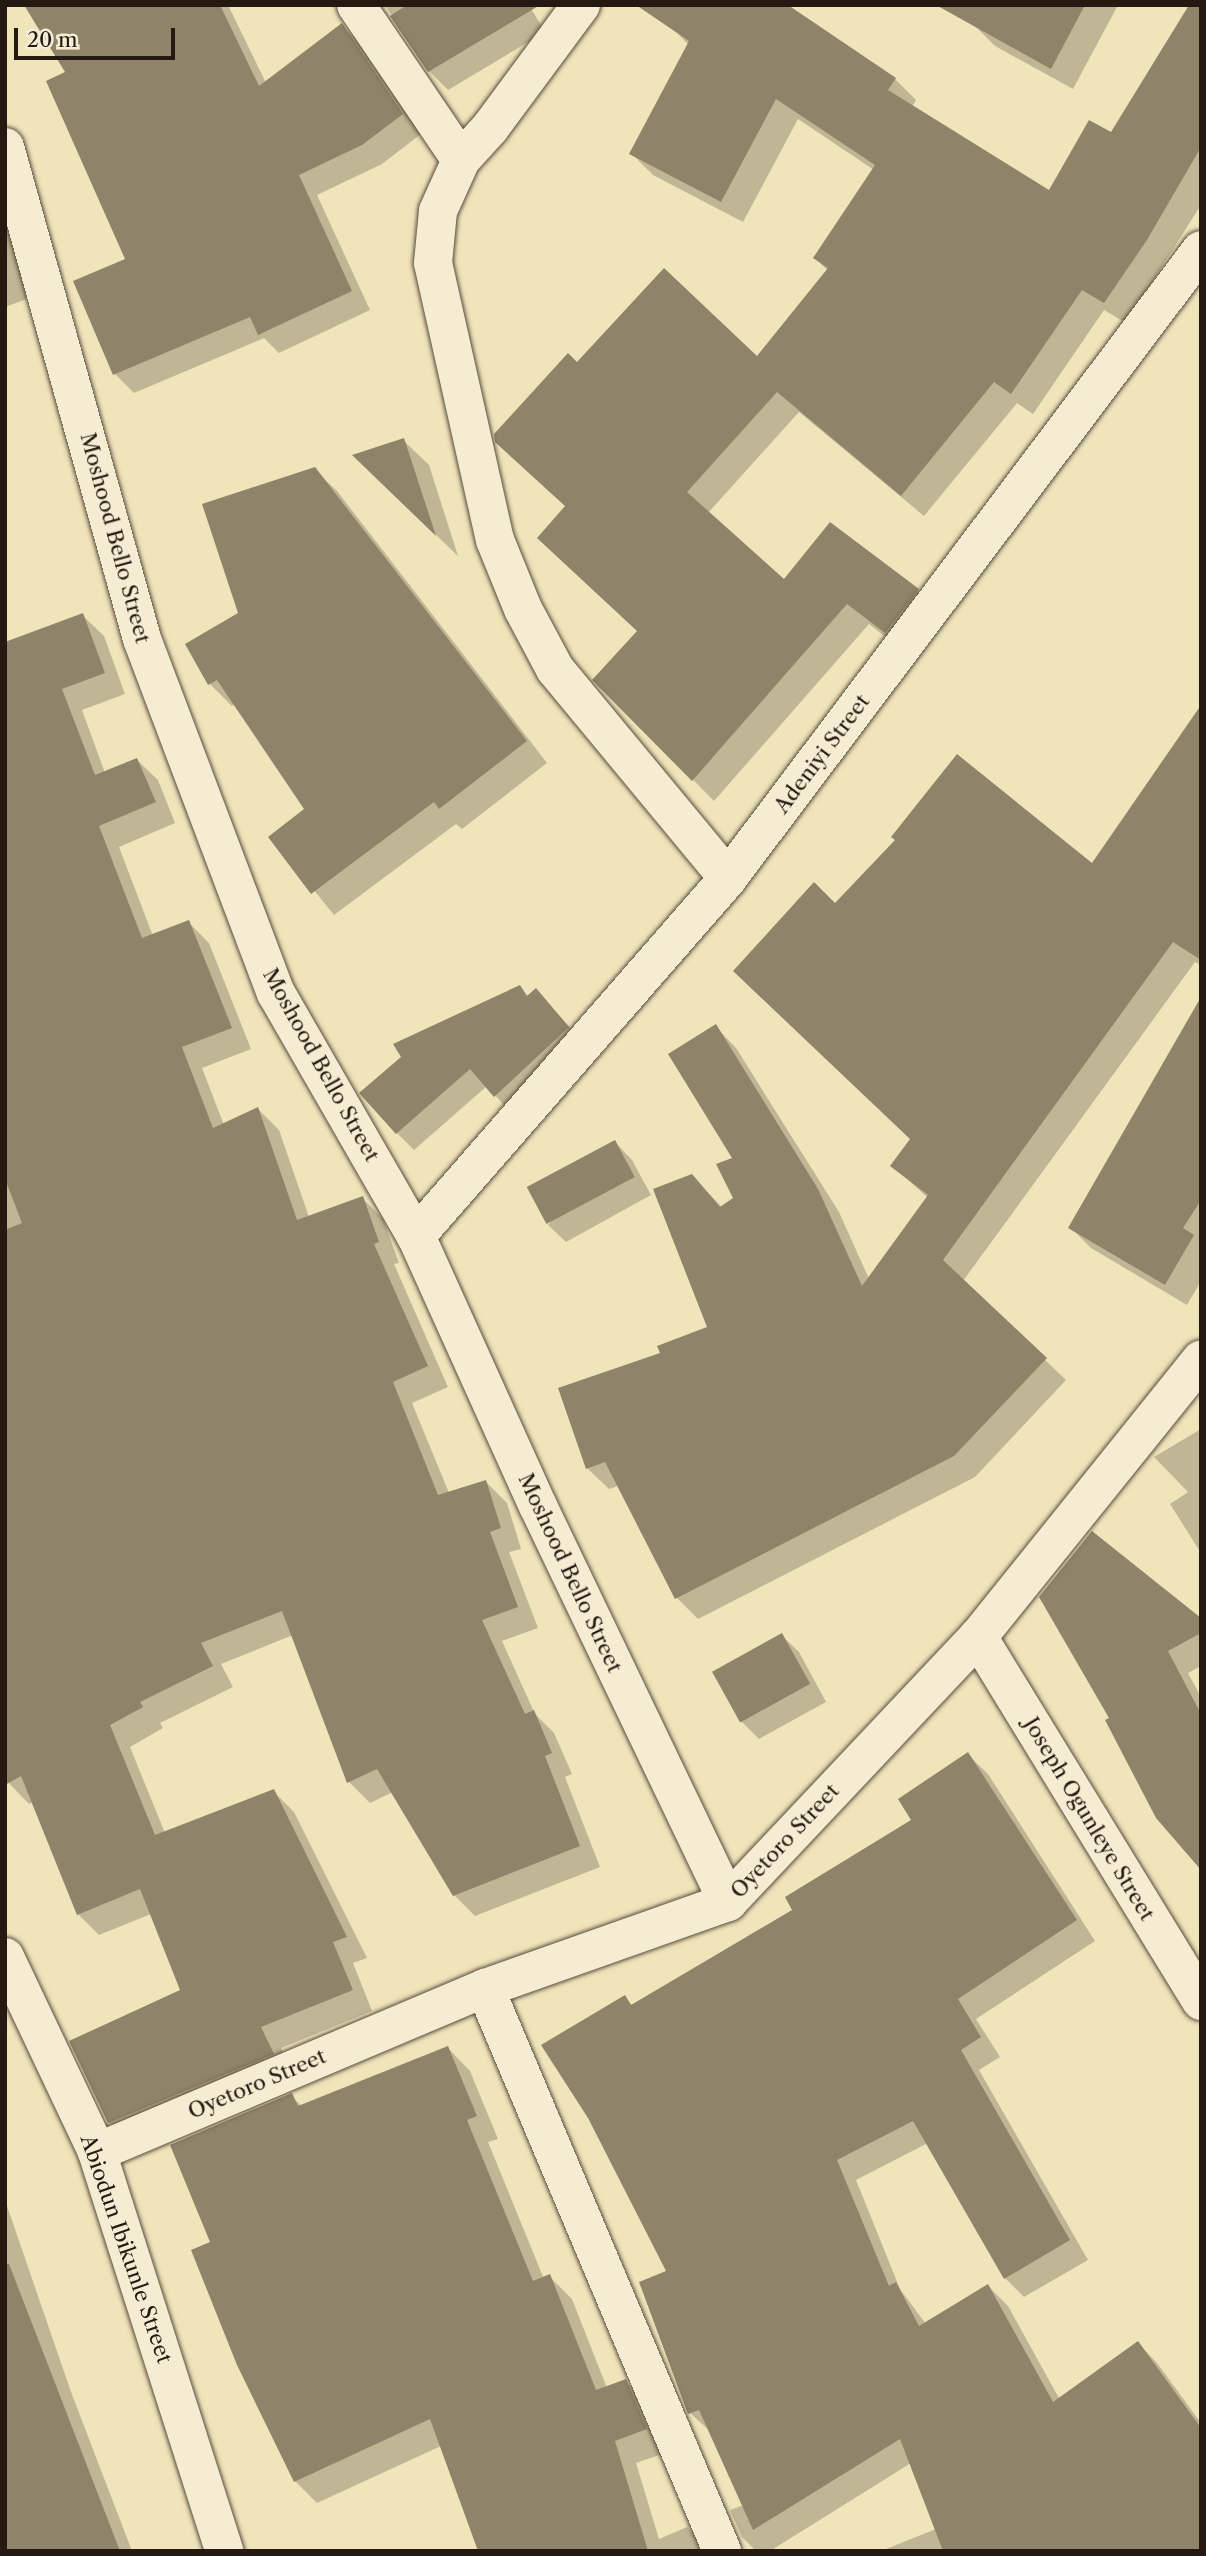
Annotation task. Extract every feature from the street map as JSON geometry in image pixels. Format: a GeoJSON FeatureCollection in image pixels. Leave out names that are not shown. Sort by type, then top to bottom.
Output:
{"type":"FeatureCollection","features":[{"type":"Feature","properties":{"kind":"street"},"geometry":{"type":"LineString","coordinates":[[356,5],[461,160]]}},
{"type":"Feature","properties":{"kind":"street"},"geometry":{"type":"LineString","coordinates":[[581,5],[490,128],[461,160],[438,211],[433,263],[495,540],[555,669],[728,878]]}},
{"type":"Feature","properties":{"kind":"street","name":"Moshood Bello Street"},"geometry":{"type":"LineString","coordinates":[[5,147],[142,639],[276,993],[416,1236],[538,1506],[728,1902]]}},
{"type":"Feature","properties":{"kind":"street","name":"Adeniyi Street"},"geometry":{"type":"LineString","coordinates":[[416,1236],[728,878],[1201,250]]}},
{"type":"Feature","properties":{"kind":"street","name":"Oyetoro Street"},"geometry":{"type":"LineString","coordinates":[[97,2152],[485,1988],[728,1902],[978,1637],[1201,1360]]}},
{"type":"Feature","properties":{"kind":"street","name":"Joseph Ogunleye Street"},"geometry":{"type":"LineString","coordinates":[[978,1637],[1201,2001]]}},
{"type":"Feature","properties":{"kind":"street","name":"Abiodun Ibikunle Street"},"geometry":{"type":"LineString","coordinates":[[5,1957],[97,2152],[224,2551]]}},
{"type":"Feature","properties":{"kind":"street"},"geometry":{"type":"LineString","coordinates":[[485,1988],[722,2551]]}},
{"type":"Feature","properties":{"kind":"building"},"geometry":{"type":"Polygon","coordinates":[[[24,5],[220,5],[259,86],[342,23],[403,114],[362,145],[299,175],[352,291],[258,335],[250,317],[113,375],[73,281],[125,259],[46,81],[65,72],[24,5]]]}},
{"type":"Feature","properties":{"kind":"building"},"geometry":{"type":"Polygon","coordinates":[[[407,5],[540,5],[428,72],[390,16],[407,5]]]}},
{"type":"Feature","properties":{"kind":"building"},"geometry":{"type":"Polygon","coordinates":[[[636,5],[788,5],[896,78],[888,90],[1049,190],[1089,120],[1111,132],[1189,5],[1201,5],[1201,147],[1147,240],[1104,303],[1082,290],[1011,394],[994,382],[901,496],[777,392],[687,492],[784,579],[830,522],[919,589],[885,633],[847,604],[692,781],[592,680],[637,631],[537,538],[565,506],[495,442],[494,434],[568,353],[577,362],[664,268],[757,356],[828,268],[813,258],[875,165],[776,99],[721,202],[629,154],[689,41],[636,5]]]}},
{"type":"Feature","properties":{"kind":"building"},"geometry":{"type":"Polygon","coordinates":[[[936,5],[1085,5],[1051,69],[936,5]]]}},
{"type":"Feature","properties":{"kind":"building"},"geometry":{"type":"Polygon","coordinates":[[[404,438],[436,536],[352,455],[404,438]]]}},
{"type":"Feature","properties":{"kind":"building"},"geometry":{"type":"Polygon","coordinates":[[[315,467],[527,741],[439,809],[434,802],[311,894],[268,837],[304,809],[217,680],[208,685],[185,644],[238,613],[202,504],[315,467]]]}},
{"type":"Feature","properties":{"kind":"building"},"geometry":{"type":"Polygon","coordinates":[[[83,613],[105,673],[62,689],[95,775],[137,758],[156,802],[99,826],[142,938],[189,920],[232,1028],[182,1047],[213,1128],[258,1107],[297,1220],[363,1196],[379,1242],[374,1244],[428,1366],[393,1382],[438,1495],[486,1480],[501,1528],[490,1532],[518,1607],[482,1620],[525,1714],[534,1710],[552,1753],[545,1756],[580,1846],[453,1896],[377,1769],[347,1783],[282,1611],[201,1643],[213,1666],[140,1702],[143,1707],[110,1725],[155,1835],[274,1789],[347,1937],[333,1942],[353,1990],[261,2027],[274,2054],[108,2123],[69,2041],[180,1990],[140,1889],[77,1915],[21,1776],[5,1785],[5,1230],[22,1223],[5,1179],[5,642],[83,613]]]}},
{"type":"Feature","properties":{"kind":"building"},"geometry":{"type":"Polygon","coordinates":[[[1201,705],[1201,960],[1173,942],[943,1260],[1047,1358],[954,1456],[675,1599],[605,1462],[586,1469],[558,1388],[660,1353],[657,1346],[707,1327],[653,1189],[692,1174],[720,1207],[733,1198],[716,1164],[732,1158],[668,1054],[716,1024],[818,1189],[862,1286],[928,1195],[890,1166],[910,1139],[733,971],[814,882],[835,903],[895,840],[891,837],[957,754],[1092,863],[1201,705]]]}},
{"type":"Feature","properties":{"kind":"building"},"geometry":{"type":"Polygon","coordinates":[[[520,985],[527,996],[536,988],[569,1027],[494,1097],[470,1069],[396,1134],[359,1093],[401,1057],[393,1044],[520,985]]]}},
{"type":"Feature","properties":{"kind":"building"},"geometry":{"type":"Polygon","coordinates":[[[1201,997],[1201,1200],[1183,1228],[1194,1235],[1165,1285],[1068,1228],[1201,997]]]}},
{"type":"Feature","properties":{"kind":"building"},"geometry":{"type":"Polygon","coordinates":[[[615,1140],[635,1177],[546,1224],[527,1187],[615,1140]]]}},
{"type":"Feature","properties":{"kind":"building"},"geometry":{"type":"Polygon","coordinates":[[[1092,1531],[1201,1618],[1201,1633],[1168,1651],[1201,1714],[1201,1870],[1156,1818],[1105,1720],[1109,1718],[1039,1597],[1092,1531]]]}},
{"type":"Feature","properties":{"kind":"building"},"geometry":{"type":"Polygon","coordinates":[[[782,1633],[810,1684],[740,1723],[712,1672],[782,1633]]]}},
{"type":"Feature","properties":{"kind":"building"},"geometry":{"type":"Polygon","coordinates":[[[968,1752],[1077,1920],[958,1999],[981,2037],[961,2050],[1070,2240],[1004,2279],[913,2121],[837,2160],[889,2286],[896,2282],[919,2326],[988,2284],[1053,2402],[1138,2341],[1201,2428],[1201,2551],[943,2551],[900,2439],[753,2530],[699,2410],[688,2414],[639,2282],[666,2271],[588,2118],[541,2045],[625,1995],[631,2005],[792,1910],[785,1897],[911,1820],[898,1799],[968,1752]]]}},
{"type":"Feature","properties":{"kind":"building"},"geometry":{"type":"Polygon","coordinates":[[[448,2046],[477,2116],[467,2120],[533,2281],[550,2274],[596,2390],[626,2379],[647,2429],[615,2441],[648,2551],[478,2551],[430,2419],[294,2482],[237,2365],[191,2250],[210,2242],[170,2145],[292,2093],[298,2106],[448,2046]]]}},
{"type":"Feature","properties":{"kind":"building"},"geometry":{"type":"Polygon","coordinates":[[[5,2264],[9,2264],[120,2551],[5,2551],[5,2264]]]}}]}
